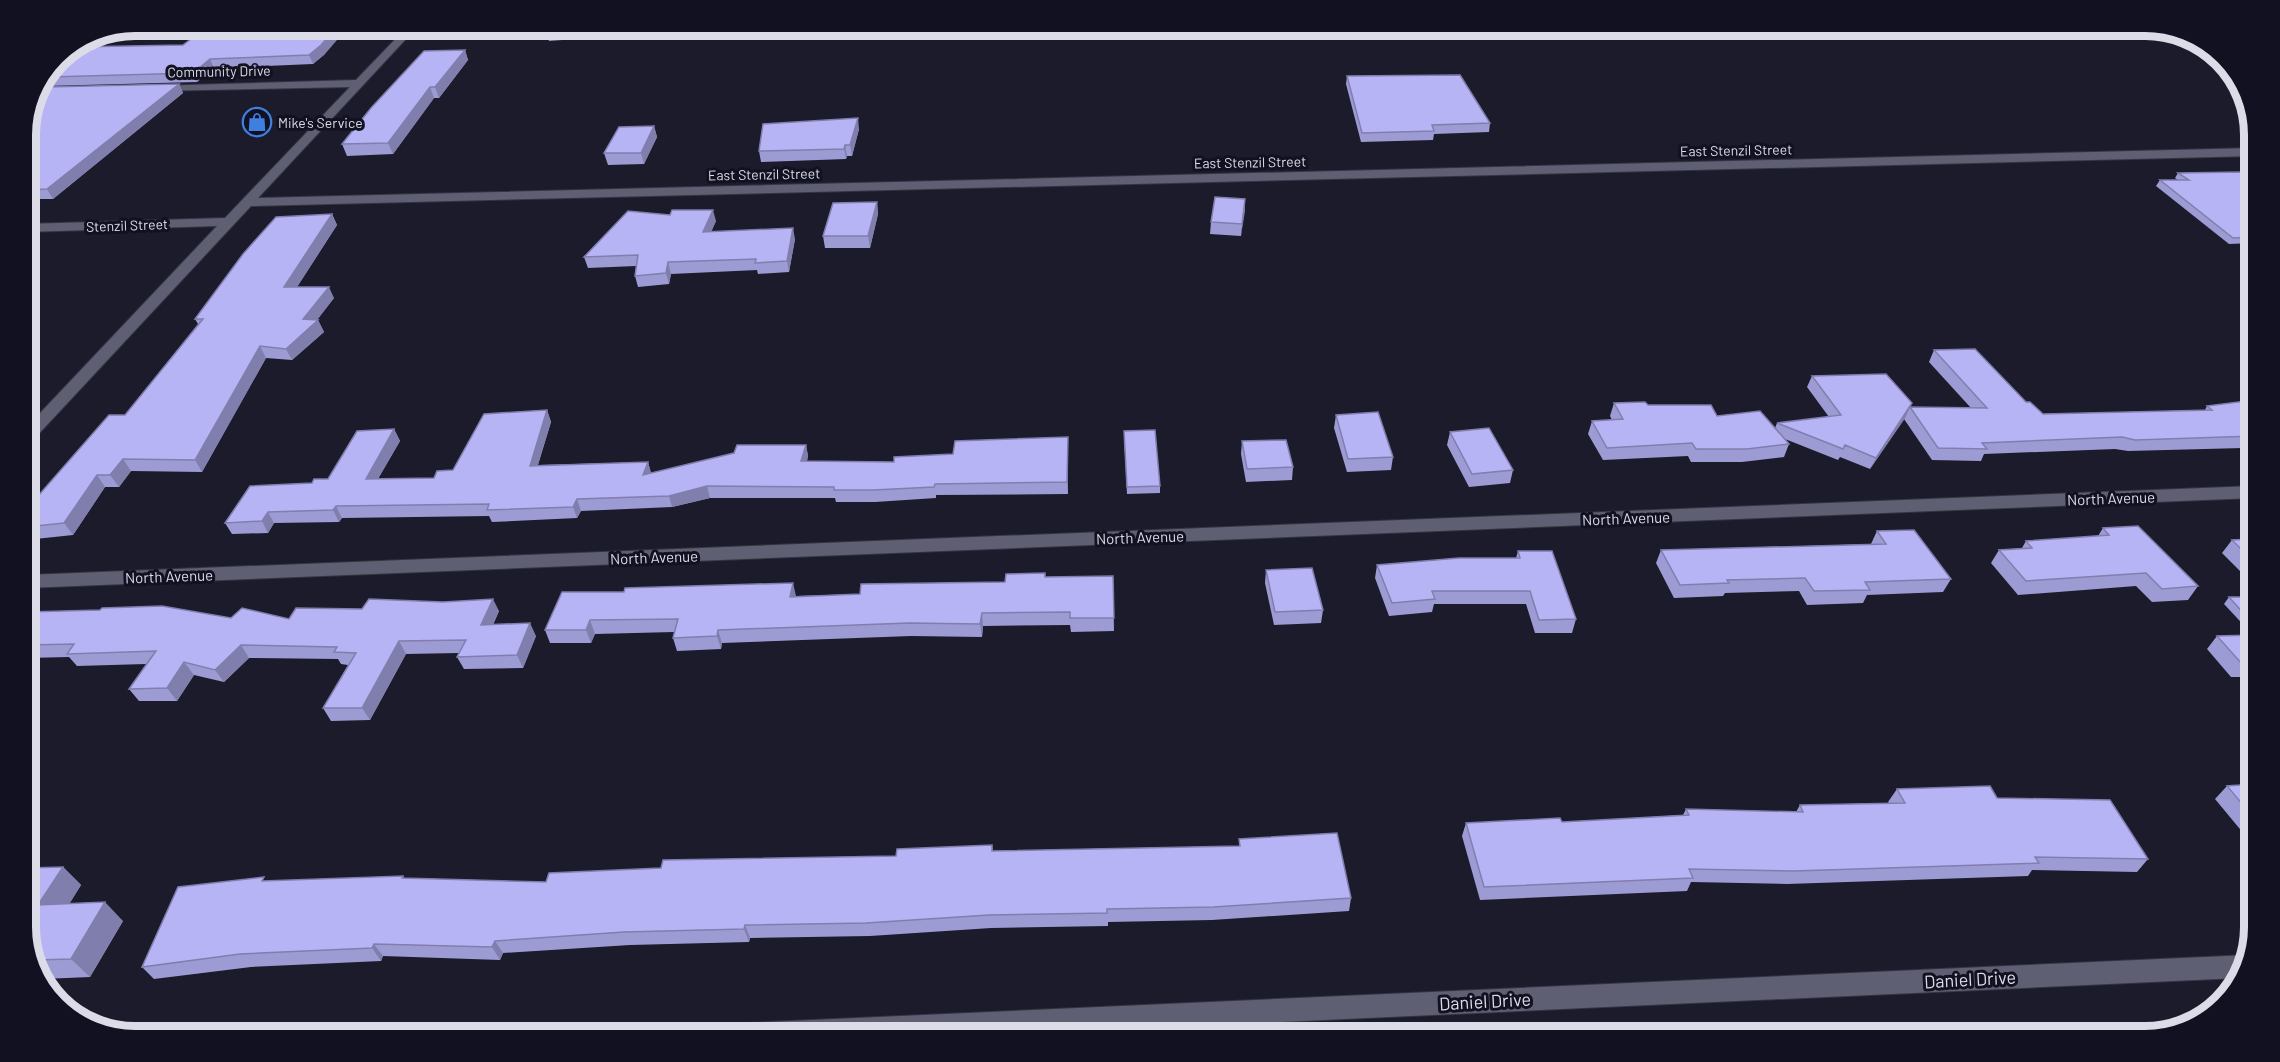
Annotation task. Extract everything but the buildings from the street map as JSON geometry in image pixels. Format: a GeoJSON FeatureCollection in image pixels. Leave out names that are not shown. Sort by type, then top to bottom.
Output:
{"type":"FeatureCollection","features":[{"type":"Feature","properties":{"kind":"street"},"geometry":{"type":"LineString","coordinates":[[36,426],[403,36]]}},
{"type":"Feature","properties":{"kind":"street","name":"Community Drive"},"geometry":{"type":"LineString","coordinates":[[148,88],[359,82]]}},
{"type":"Feature","properties":{"kind":"street","name":"East Stenzil Street"},"geometry":{"type":"LineString","coordinates":[[247,202],[2244,152]]}},
{"type":"Feature","properties":{"kind":"street","name":"Stenzil Street"},"geometry":{"type":"LineString","coordinates":[[36,228],[228,222]]}},
{"type":"Feature","properties":{"kind":"street","name":"North Avenue"},"geometry":{"type":"LineString","coordinates":[[36,582],[2244,492]]}},
{"type":"Feature","properties":{"kind":"street","name":"Daniel Drive"},"geometry":{"type":"LineString","coordinates":[[941,1026],[2235,967]]}},
{"type":"Feature","properties":{"kind":"place","name":"Mike's Service"},"geometry":{"type":"Point","coordinates":[257,122]}}]}
